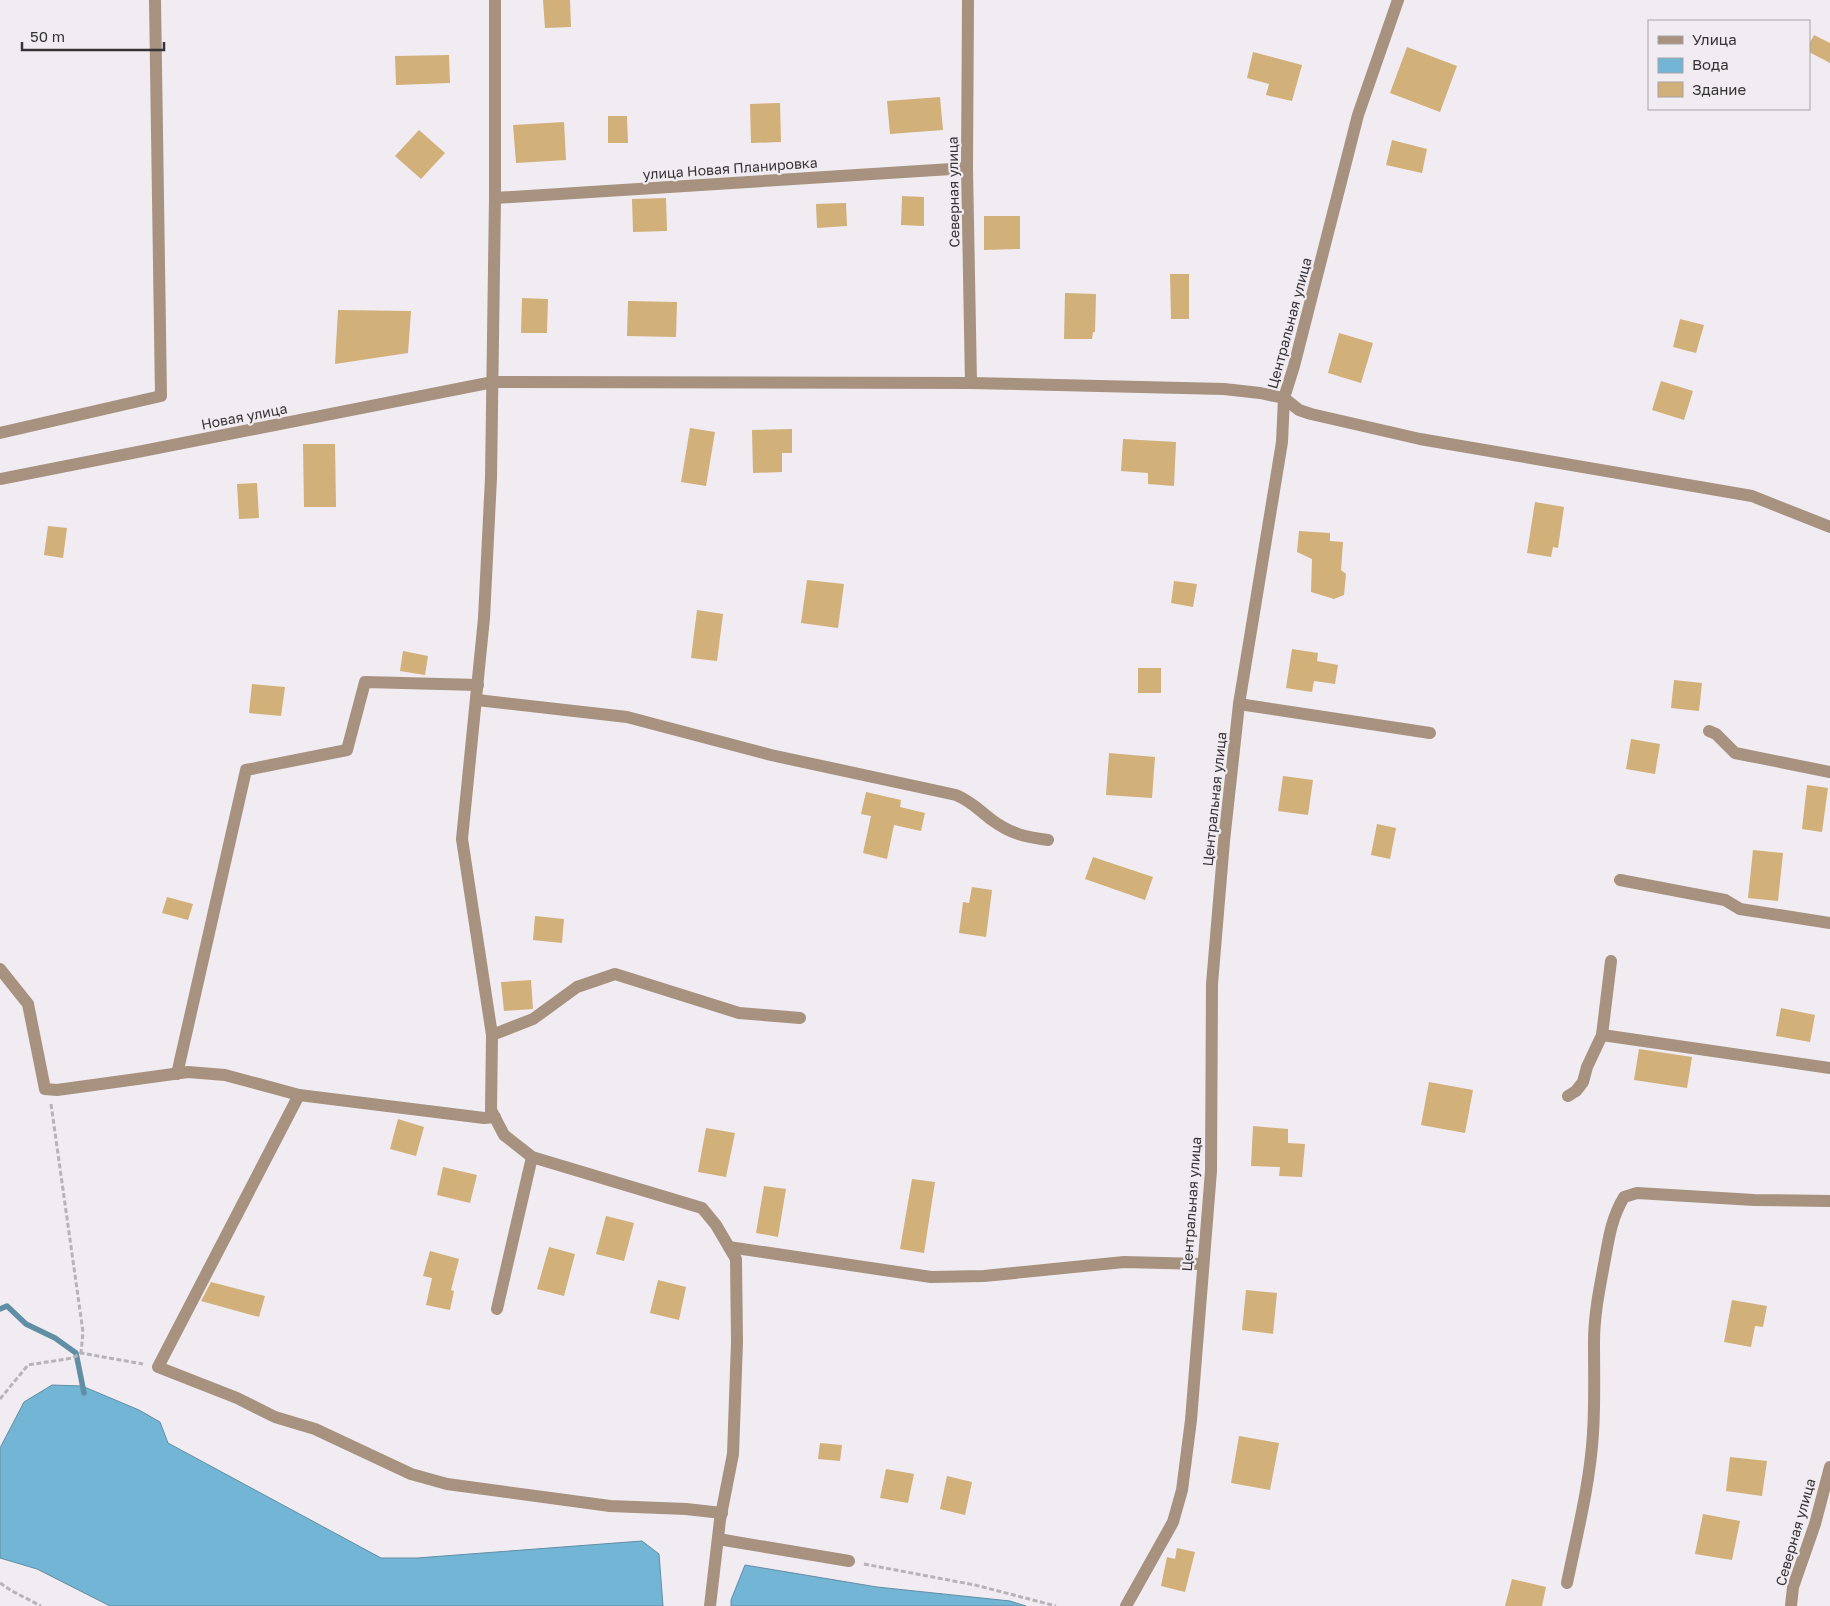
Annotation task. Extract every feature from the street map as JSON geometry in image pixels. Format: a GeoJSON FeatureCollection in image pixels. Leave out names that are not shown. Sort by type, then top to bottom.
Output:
{"type":"FeatureCollection","features":[{"type":"Feature","properties":{"kind":"street"},"geometry":{"type":"LineString","coordinates":[[0,433],[161,396],[155,0]]}},
{"type":"Feature","properties":{"kind":"street"},"geometry":{"type":"LineString","coordinates":[[494,0],[494,382],[491,478],[484,618],[462,839],[492,1035],[491,1110],[504,1134],[532,1158],[702,1208],[716,1225],[736,1259],[737,1342],[733,1454],[722,1513],[710,1606]]}},
{"type":"Feature","properties":{"kind":"street","name":"Северная улица"},"geometry":{"type":"LineString","coordinates":[[968,0],[967,168],[971,384]]}},
{"type":"Feature","properties":{"kind":"street","name":"Центральная улица"},"geometry":{"type":"LineString","coordinates":[[1126,1606],[1173,1522],[1182,1490],[1191,1420],[1202,1264],[1211,1171],[1212,984],[1224,841],[1238,704],[1282,442],[1284,398],[1294,366],[1358,115],[1398,0]]}},
{"type":"Feature","properties":{"kind":"street","name":"улица Новая Планировка"},"geometry":{"type":"LineString","coordinates":[[495,198],[967,168]]}},
{"type":"Feature","properties":{"kind":"street","name":"Новая улица"},"geometry":{"type":"LineString","coordinates":[[0,480],[494,382],[971,384],[1224,389],[1284,398]]}},
{"type":"Feature","properties":{"kind":"street"},"geometry":{"type":"LineString","coordinates":[[1284,398],[1299,410],[1420,440],[1752,496],[1830,527]]}},
{"type":"Feature","properties":{"kind":"street"},"geometry":{"type":"LineString","coordinates":[[177,1074],[246,770],[347,750],[365,682],[478,685]]}},
{"type":"Feature","properties":{"kind":"street"},"geometry":{"type":"LineString","coordinates":[[477,700],[626,717],[762,753],[956,795],[967,799],[991,820],[1007,830],[1024,837],[1048,840]]}},
{"type":"Feature","properties":{"kind":"street"},"geometry":{"type":"LineString","coordinates":[[1238,704],[1430,733]]}},
{"type":"Feature","properties":{"kind":"street"},"geometry":{"type":"LineString","coordinates":[[1709,731],[1716,734],[1735,753],[1830,772]]}},
{"type":"Feature","properties":{"kind":"street"},"geometry":{"type":"LineString","coordinates":[[1620,880],[1725,900],[1740,910],[1830,923]]}},
{"type":"Feature","properties":{"kind":"street"},"geometry":{"type":"LineString","coordinates":[[1568,1096],[1576,1091],[1583,1082],[1587,1067],[1602,1035],[1611,961]]}},
{"type":"Feature","properties":{"kind":"street"},"geometry":{"type":"LineString","coordinates":[[0,969],[28,1004],[46,1089],[57,1090],[201,1072],[225,1075],[299,1095],[484,1118],[495,1117]]}},
{"type":"Feature","properties":{"kind":"street"},"geometry":{"type":"LineString","coordinates":[[492,1035],[533,1019],[577,987],[615,974],[739,1013],[800,1018]]}},
{"type":"Feature","properties":{"kind":"street"},"geometry":{"type":"LineString","coordinates":[[1602,1035],[1830,1068]]}},
{"type":"Feature","properties":{"kind":"street"},"geometry":{"type":"LineString","coordinates":[[299,1095],[158,1367],[237,1398],[275,1416],[315,1429],[411,1474],[447,1484],[610,1506],[686,1509],[722,1513]]}},
{"type":"Feature","properties":{"kind":"street"},"geometry":{"type":"LineString","coordinates":[[497,1309],[532,1158]]}},
{"type":"Feature","properties":{"kind":"street"},"geometry":{"type":"LineString","coordinates":[[1567,1583],[1586,1491],[1593,1433],[1594,1341],[1597,1306],[1611,1226],[1616,1210],[1624,1197],[1638,1193],[1754,1200],[1830,1201]]}},
{"type":"Feature","properties":{"kind":"street"},"geometry":{"type":"LineString","coordinates":[[729,1247],[931,1277],[984,1276],[1124,1262],[1202,1264]]}},
{"type":"Feature","properties":{"kind":"street","name":"Северная улица"},"geometry":{"type":"LineString","coordinates":[[1791,1606],[1793,1588],[1815,1524],[1830,1467]]}},
{"type":"Feature","properties":{"kind":"street"},"geometry":{"type":"LineString","coordinates":[[718,1540],[849,1561]]}},
{"type":"Feature","properties":{"kind":"path"},"geometry":{"type":"LineString","coordinates":[[46,1089],[53,1107],[81,1313],[83,1332],[80,1353]]}},
{"type":"Feature","properties":{"kind":"path"},"geometry":{"type":"LineString","coordinates":[[0,1399],[28,1365],[73,1358],[80,1353],[158,1367]]}},
{"type":"Feature","properties":{"kind":"path"},"geometry":{"type":"LineString","coordinates":[[849,1561],[975,1586],[1056,1606]]}},
{"type":"Feature","properties":{"kind":"path"},"geometry":{"type":"LineString","coordinates":[[0,1583],[40,1606]]}},
{"type":"Feature","properties":{"kind":"water"},"geometry":{"type":"Polygon","coordinates":[[[52,1385],[82,1386],[139,1410],[160,1422],[168,1443],[381,1558],[417,1558],[642,1541],[659,1554],[663,1606],[110,1606],[37,1569],[0,1558],[0,1448],[24,1402],[52,1385]]]}},
{"type":"Feature","properties":{"kind":"water"},"geometry":{"type":"Polygon","coordinates":[[[745,1565],[877,1587],[1010,1601],[1026,1606],[731,1606],[731,1600],[745,1565]]]}},
{"type":"Feature","properties":{"kind":"building"},"geometry":{"type":"Polygon","coordinates":[[[543,0],[570,0],[571,27],[545,28],[543,0]]]}},
{"type":"Feature","properties":{"kind":"building"},"geometry":{"type":"Polygon","coordinates":[[[1814,35],[1830,43],[1830,63],[1810,53],[1810,42],[1814,35]]]}},
{"type":"Feature","properties":{"kind":"building"},"geometry":{"type":"Polygon","coordinates":[[[1407,47],[1457,66],[1440,112],[1390,93],[1407,47]]]}},
{"type":"Feature","properties":{"kind":"building"},"geometry":{"type":"Polygon","coordinates":[[[1253,52],[1302,65],[1292,101],[1266,95],[1269,84],[1247,78],[1253,52]]]}},
{"type":"Feature","properties":{"kind":"building"},"geometry":{"type":"Polygon","coordinates":[[[449,55],[450,83],[396,85],[395,56],[449,55]]]}},
{"type":"Feature","properties":{"kind":"building"},"geometry":{"type":"Polygon","coordinates":[[[940,97],[943,130],[890,134],[887,101],[940,97]]]}},
{"type":"Feature","properties":{"kind":"building"},"geometry":{"type":"Polygon","coordinates":[[[780,103],[781,142],[751,143],[750,104],[780,103]]]}},
{"type":"Feature","properties":{"kind":"building"},"geometry":{"type":"Polygon","coordinates":[[[608,116],[627,116],[628,143],[608,143],[608,116]]]}},
{"type":"Feature","properties":{"kind":"building"},"geometry":{"type":"Polygon","coordinates":[[[564,122],[566,160],[516,163],[513,125],[564,122]]]}},
{"type":"Feature","properties":{"kind":"building"},"geometry":{"type":"Polygon","coordinates":[[[419,130],[445,153],[421,179],[395,156],[419,130]]]}},
{"type":"Feature","properties":{"kind":"building"},"geometry":{"type":"Polygon","coordinates":[[[1392,140],[1427,149],[1422,173],[1386,165],[1392,140]]]}},
{"type":"Feature","properties":{"kind":"building"},"geometry":{"type":"Polygon","coordinates":[[[902,196],[924,197],[924,226],[901,225],[902,196]]]}},
{"type":"Feature","properties":{"kind":"building"},"geometry":{"type":"Polygon","coordinates":[[[666,198],[667,231],[633,232],[632,199],[666,198]]]}},
{"type":"Feature","properties":{"kind":"building"},"geometry":{"type":"Polygon","coordinates":[[[846,203],[847,226],[817,228],[816,204],[846,203]]]}},
{"type":"Feature","properties":{"kind":"building"},"geometry":{"type":"Polygon","coordinates":[[[984,216],[1020,216],[1020,249],[984,250],[984,216]]]}},
{"type":"Feature","properties":{"kind":"building"},"geometry":{"type":"Polygon","coordinates":[[[1170,274],[1189,274],[1189,319],[1171,319],[1170,274]]]}},
{"type":"Feature","properties":{"kind":"building"},"geometry":{"type":"Polygon","coordinates":[[[1065,293],[1096,294],[1095,332],[1093,332],[1092,339],[1064,339],[1065,293]]]}},
{"type":"Feature","properties":{"kind":"building"},"geometry":{"type":"Polygon","coordinates":[[[522,298],[548,299],[547,333],[521,333],[522,298]]]}},
{"type":"Feature","properties":{"kind":"building"},"geometry":{"type":"Polygon","coordinates":[[[628,301],[677,302],[676,337],[627,336],[628,301]]]}},
{"type":"Feature","properties":{"kind":"building"},"geometry":{"type":"Polygon","coordinates":[[[338,310],[411,311],[408,353],[335,364],[338,310]]]}},
{"type":"Feature","properties":{"kind":"building"},"geometry":{"type":"Polygon","coordinates":[[[1680,319],[1704,325],[1696,353],[1673,347],[1680,319]]]}},
{"type":"Feature","properties":{"kind":"building"},"geometry":{"type":"Polygon","coordinates":[[[1339,333],[1373,343],[1361,383],[1328,373],[1339,333]]]}},
{"type":"Feature","properties":{"kind":"building"},"geometry":{"type":"Polygon","coordinates":[[[1661,381],[1693,391],[1684,420],[1652,410],[1661,381]]]}},
{"type":"Feature","properties":{"kind":"building"},"geometry":{"type":"Polygon","coordinates":[[[690,428],[715,432],[706,486],[681,482],[690,428]]]}},
{"type":"Feature","properties":{"kind":"building"},"geometry":{"type":"Polygon","coordinates":[[[792,429],[792,453],[782,453],[782,472],[753,473],[752,430],[792,429]]]}},
{"type":"Feature","properties":{"kind":"building"},"geometry":{"type":"Polygon","coordinates":[[[1123,439],[1176,442],[1174,486],[1148,484],[1148,473],[1121,471],[1123,439]]]}},
{"type":"Feature","properties":{"kind":"building"},"geometry":{"type":"Polygon","coordinates":[[[303,444],[335,444],[336,507],[304,507],[303,444]]]}},
{"type":"Feature","properties":{"kind":"building"},"geometry":{"type":"Polygon","coordinates":[[[257,483],[259,518],[239,519],[237,484],[257,483]]]}},
{"type":"Feature","properties":{"kind":"building"},"geometry":{"type":"Polygon","coordinates":[[[1535,502],[1564,507],[1558,548],[1553,547],[1551,557],[1527,553],[1535,502]]]}},
{"type":"Feature","properties":{"kind":"building"},"geometry":{"type":"Polygon","coordinates":[[[48,526],[67,528],[63,558],[44,555],[48,526]]]}},
{"type":"Feature","properties":{"kind":"building"},"geometry":{"type":"Polygon","coordinates":[[[1299,531],[1330,533],[1330,541],[1343,542],[1341,570],[1346,574],[1344,595],[1334,599],[1311,592],[1312,559],[1297,552],[1299,531]]]}},
{"type":"Feature","properties":{"kind":"building"},"geometry":{"type":"Polygon","coordinates":[[[807,580],[844,584],[838,628],[801,623],[807,580]]]}},
{"type":"Feature","properties":{"kind":"building"},"geometry":{"type":"Polygon","coordinates":[[[1174,581],[1197,584],[1193,607],[1171,603],[1174,581]]]}},
{"type":"Feature","properties":{"kind":"building"},"geometry":{"type":"Polygon","coordinates":[[[697,610],[723,614],[717,661],[691,658],[697,610]]]}},
{"type":"Feature","properties":{"kind":"building"},"geometry":{"type":"Polygon","coordinates":[[[1292,649],[1318,653],[1317,661],[1338,665],[1335,684],[1314,681],[1312,692],[1286,688],[1292,649]]]}},
{"type":"Feature","properties":{"kind":"building"},"geometry":{"type":"Polygon","coordinates":[[[403,651],[428,656],[425,675],[400,671],[403,651]]]}},
{"type":"Feature","properties":{"kind":"building"},"geometry":{"type":"Polygon","coordinates":[[[1138,668],[1161,668],[1161,693],[1138,693],[1138,668]]]}},
{"type":"Feature","properties":{"kind":"building"},"geometry":{"type":"Polygon","coordinates":[[[1674,680],[1702,683],[1699,711],[1671,708],[1674,680]]]}},
{"type":"Feature","properties":{"kind":"building"},"geometry":{"type":"Polygon","coordinates":[[[252,684],[285,687],[281,716],[249,713],[252,684]]]}},
{"type":"Feature","properties":{"kind":"building"},"geometry":{"type":"Polygon","coordinates":[[[1631,739],[1660,744],[1655,774],[1626,769],[1631,739]]]}},
{"type":"Feature","properties":{"kind":"building"},"geometry":{"type":"Polygon","coordinates":[[[1109,753],[1155,757],[1152,798],[1106,795],[1109,753]]]}},
{"type":"Feature","properties":{"kind":"building"},"geometry":{"type":"Polygon","coordinates":[[[1283,776],[1313,780],[1308,815],[1278,811],[1283,776]]]}},
{"type":"Feature","properties":{"kind":"building"},"geometry":{"type":"Polygon","coordinates":[[[1807,785],[1828,788],[1822,832],[1802,829],[1807,785]]]}},
{"type":"Feature","properties":{"kind":"building"},"geometry":{"type":"Polygon","coordinates":[[[866,792],[901,800],[900,807],[925,813],[921,831],[894,825],[887,859],[863,853],[871,816],[861,814],[866,792]]]}},
{"type":"Feature","properties":{"kind":"building"},"geometry":{"type":"Polygon","coordinates":[[[1377,824],[1396,828],[1390,859],[1371,855],[1377,824]]]}},
{"type":"Feature","properties":{"kind":"building"},"geometry":{"type":"Polygon","coordinates":[[[1753,850],[1783,853],[1778,901],[1748,898],[1753,850]]]}},
{"type":"Feature","properties":{"kind":"building"},"geometry":{"type":"Polygon","coordinates":[[[1093,857],[1153,877],[1145,900],[1085,879],[1093,857]]]}},
{"type":"Feature","properties":{"kind":"building"},"geometry":{"type":"Polygon","coordinates":[[[972,887],[992,890],[986,937],[959,933],[963,902],[969,903],[972,887]]]}},
{"type":"Feature","properties":{"kind":"building"},"geometry":{"type":"Polygon","coordinates":[[[167,897],[193,904],[188,920],[162,913],[167,897]]]}},
{"type":"Feature","properties":{"kind":"building"},"geometry":{"type":"Polygon","coordinates":[[[535,916],[564,919],[562,943],[533,940],[535,916]]]}},
{"type":"Feature","properties":{"kind":"building"},"geometry":{"type":"Polygon","coordinates":[[[531,980],[533,1009],[504,1011],[501,982],[531,980]]]}},
{"type":"Feature","properties":{"kind":"building"},"geometry":{"type":"Polygon","coordinates":[[[1781,1008],[1815,1015],[1810,1042],[1776,1036],[1781,1008]]]}},
{"type":"Feature","properties":{"kind":"building"},"geometry":{"type":"Polygon","coordinates":[[[1639,1049],[1692,1057],[1687,1088],[1634,1080],[1639,1049]]]}},
{"type":"Feature","properties":{"kind":"building"},"geometry":{"type":"Polygon","coordinates":[[[1429,1082],[1473,1090],[1465,1133],[1421,1125],[1429,1082]]]}},
{"type":"Feature","properties":{"kind":"building"},"geometry":{"type":"Polygon","coordinates":[[[398,1119],[424,1127],[416,1156],[390,1149],[398,1119]]]}},
{"type":"Feature","properties":{"kind":"building"},"geometry":{"type":"Polygon","coordinates":[[[1253,1126],[1288,1129],[1288,1143],[1305,1144],[1302,1177],[1279,1176],[1280,1167],[1251,1166],[1253,1126]]]}},
{"type":"Feature","properties":{"kind":"building"},"geometry":{"type":"Polygon","coordinates":[[[706,1128],[735,1133],[726,1177],[698,1172],[706,1128]]]}},
{"type":"Feature","properties":{"kind":"building"},"geometry":{"type":"Polygon","coordinates":[[[443,1167],[477,1175],[470,1203],[437,1195],[443,1167]]]}},
{"type":"Feature","properties":{"kind":"building"},"geometry":{"type":"Polygon","coordinates":[[[912,1179],[935,1182],[924,1253],[900,1249],[912,1179]]]}},
{"type":"Feature","properties":{"kind":"building"},"geometry":{"type":"Polygon","coordinates":[[[764,1186],[786,1189],[778,1237],[756,1233],[764,1186]]]}},
{"type":"Feature","properties":{"kind":"building"},"geometry":{"type":"Polygon","coordinates":[[[606,1216],[634,1223],[624,1261],[596,1254],[606,1216]]]}},
{"type":"Feature","properties":{"kind":"building"},"geometry":{"type":"Polygon","coordinates":[[[549,1247],[575,1254],[564,1296],[537,1289],[549,1247]]]}},
{"type":"Feature","properties":{"kind":"building"},"geometry":{"type":"Polygon","coordinates":[[[430,1251],[459,1259],[451,1290],[454,1291],[450,1310],[426,1305],[432,1278],[423,1276],[430,1251]]]}},
{"type":"Feature","properties":{"kind":"building"},"geometry":{"type":"Polygon","coordinates":[[[658,1280],[686,1287],[679,1320],[650,1313],[658,1280]]]}},
{"type":"Feature","properties":{"kind":"building"},"geometry":{"type":"Polygon","coordinates":[[[211,1282],[265,1296],[259,1317],[201,1301],[211,1282]]]}},
{"type":"Feature","properties":{"kind":"building"},"geometry":{"type":"Polygon","coordinates":[[[1246,1290],[1277,1293],[1273,1334],[1242,1330],[1246,1290]]]}},
{"type":"Feature","properties":{"kind":"building"},"geometry":{"type":"Polygon","coordinates":[[[1732,1300],[1767,1306],[1763,1327],[1755,1326],[1751,1347],[1724,1342],[1732,1300]]]}},
{"type":"Feature","properties":{"kind":"building"},"geometry":{"type":"Polygon","coordinates":[[[1239,1436],[1279,1443],[1270,1490],[1231,1483],[1239,1436]]]}},
{"type":"Feature","properties":{"kind":"building"},"geometry":{"type":"Polygon","coordinates":[[[820,1443],[842,1445],[840,1461],[818,1459],[820,1443]]]}},
{"type":"Feature","properties":{"kind":"building"},"geometry":{"type":"Polygon","coordinates":[[[1730,1457],[1767,1461],[1762,1496],[1726,1491],[1730,1457]]]}},
{"type":"Feature","properties":{"kind":"building"},"geometry":{"type":"Polygon","coordinates":[[[886,1469],[914,1474],[908,1503],[880,1498],[886,1469]]]}},
{"type":"Feature","properties":{"kind":"building"},"geometry":{"type":"Polygon","coordinates":[[[947,1476],[972,1482],[965,1515],[940,1509],[947,1476]]]}},
{"type":"Feature","properties":{"kind":"building"},"geometry":{"type":"Polygon","coordinates":[[[1703,1514],[1740,1521],[1732,1560],[1695,1554],[1703,1514]]]}},
{"type":"Feature","properties":{"kind":"building"},"geometry":{"type":"Polygon","coordinates":[[[1177,1548],[1195,1552],[1185,1592],[1161,1586],[1167,1557],[1175,1559],[1177,1548]]]}},
{"type":"Feature","properties":{"kind":"building"},"geometry":{"type":"Polygon","coordinates":[[[1512,1579],[1546,1587],[1542,1606],[1505,1606],[1512,1579]]]}},
{"type":"Feature","properties":{"kind":"waterway"},"geometry":{"type":"LineString","coordinates":[[0,1309],[7,1306],[26,1324],[55,1338],[76,1353],[84,1393]]}}]}
